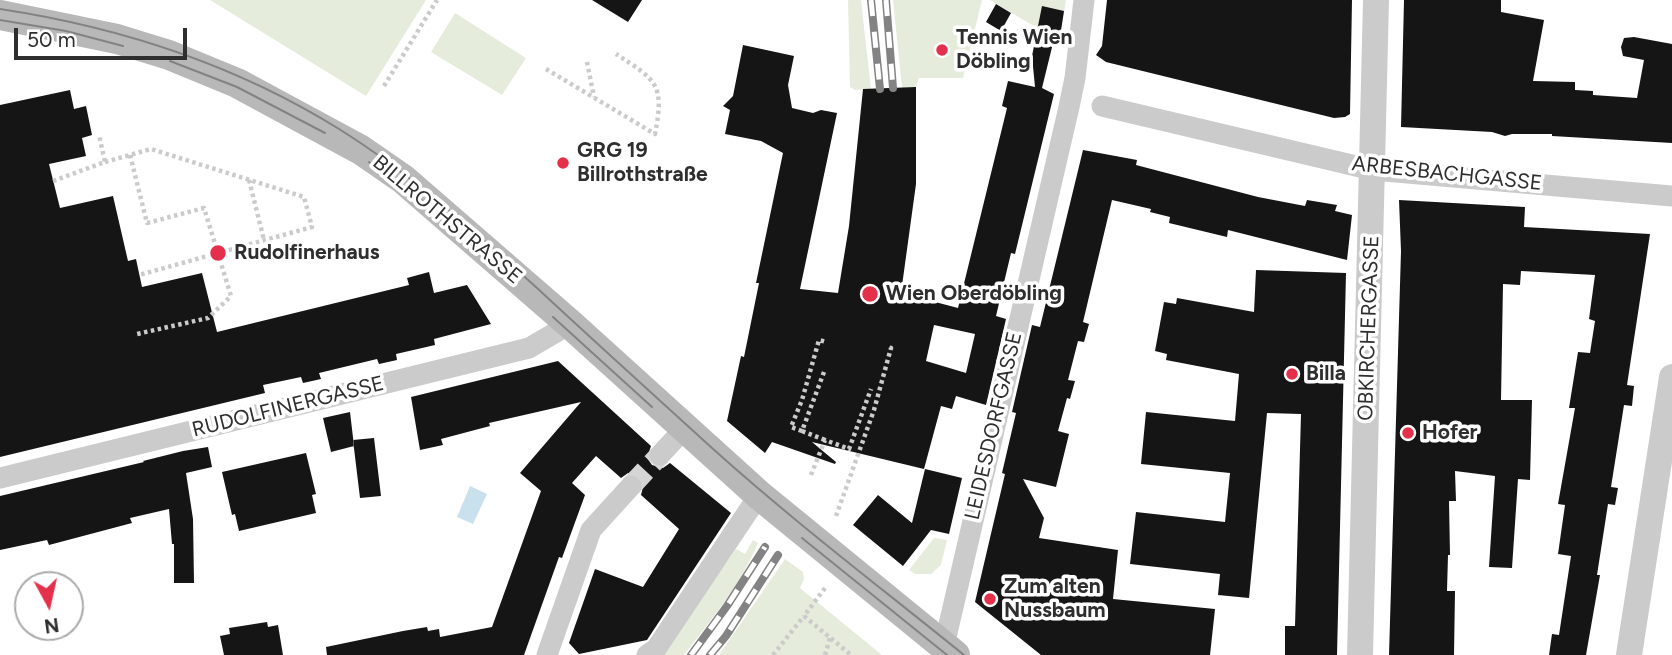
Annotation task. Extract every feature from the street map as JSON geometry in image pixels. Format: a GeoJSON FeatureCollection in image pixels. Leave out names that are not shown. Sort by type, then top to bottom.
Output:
{"type":"FeatureCollection","features":[{"type":"Feature","properties":{"kind":"main road","name":"BILLROTHSTRASSE"},"geometry":{"type":"LineString","coordinates":[[0,15],[117,39],[169,55],[237,83],[361,150],[403,179],[570,324],[759,495],[950,651]]}},
{"type":"Feature","properties":{"kind":"street","name":"LEIDESDORFGASSE"},"geometry":{"type":"LineString","coordinates":[[950,651],[1071,98],[1084,0]]}},
{"type":"Feature","properties":{"kind":"street","name":"OBKIRCHERGASSE"},"geometry":{"type":"LineString","coordinates":[[1360,655],[1376,0]]}},
{"type":"Feature","properties":{"kind":"street","name":"ARBESBACHGASSE"},"geometry":{"type":"LineString","coordinates":[[1102,106],[1373,170],[1672,196]]}},
{"type":"Feature","properties":{"kind":"street","name":"RUDOLFINERGASSE"},"geometry":{"type":"LineString","coordinates":[[0,478],[529,348],[570,324]]}},
{"type":"Feature","properties":{"kind":"street"},"geometry":{"type":"LineString","coordinates":[[1629,655],[1672,377]]}},
{"type":"Feature","properties":{"kind":"street"},"geometry":{"type":"LineString","coordinates":[[660,455],[684,429]]}},
{"type":"Feature","properties":{"kind":"street"},"geometry":{"type":"LineString","coordinates":[[547,655],[591,530],[631,486]]}},
{"type":"Feature","properties":{"kind":"street"},"geometry":{"type":"LineString","coordinates":[[647,655],[656,649],[759,495]]}},
{"type":"Feature","properties":{"kind":"path"},"geometry":{"type":"LineString","coordinates":[[384,86],[437,0]]}},
{"type":"Feature","properties":{"kind":"path"},"geometry":{"type":"LineString","coordinates":[[546,69],[655,134],[659,108],[656,86],[648,75],[616,54]]}},
{"type":"Feature","properties":{"kind":"path"},"geometry":{"type":"LineString","coordinates":[[587,62],[594,98]]}},
{"type":"Feature","properties":{"kind":"path"},"geometry":{"type":"LineString","coordinates":[[99,135],[105,162]]}},
{"type":"Feature","properties":{"kind":"path"},"geometry":{"type":"LineString","coordinates":[[53,181],[151,149],[304,197],[312,227],[139,275]]}},
{"type":"Feature","properties":{"kind":"path"},"geometry":{"type":"LineString","coordinates":[[130,155],[147,223],[204,208],[231,296],[208,318],[137,334]]}},
{"type":"Feature","properties":{"kind":"path"},"geometry":{"type":"LineString","coordinates":[[249,180],[264,240]]}},
{"type":"Feature","properties":{"kind":"path"},"geometry":{"type":"LineString","coordinates":[[827,342],[819,340],[802,400],[791,427],[860,452]]}},
{"type":"Feature","properties":{"kind":"path"},"geometry":{"type":"LineString","coordinates":[[836,516],[860,452],[891,348],[887,347]]}},
{"type":"Feature","properties":{"kind":"path"},"geometry":{"type":"LineString","coordinates":[[802,431],[824,372]]}},
{"type":"Feature","properties":{"kind":"path"},"geometry":{"type":"LineString","coordinates":[[849,449],[871,389]]}},
{"type":"Feature","properties":{"kind":"path"},"geometry":{"type":"LineString","coordinates":[[811,475],[825,440]]}},
{"type":"Feature","properties":{"kind":"path"},"geometry":{"type":"LineString","coordinates":[[773,655],[825,588]]}},
{"type":"Feature","properties":{"kind":"path"},"geometry":{"type":"LineString","coordinates":[[804,617],[851,655]]}},
{"type":"Feature","properties":{"kind":"path"},"geometry":{"type":"LineString","coordinates":[[825,655],[830,638]]}},
{"type":"Feature","properties":{"kind":"green space"},"geometry":{"type":"Polygon","coordinates":[[[210,0],[426,0],[366,96],[210,0]]]}},
{"type":"Feature","properties":{"kind":"green space"},"geometry":{"type":"Polygon","coordinates":[[[848,0],[861,0],[871,89],[855,90],[850,87],[848,0]]]}},
{"type":"Feature","properties":{"kind":"green space","name":"Tennis Wien Döbling"},"geometry":{"type":"Polygon","coordinates":[[[893,0],[982,0],[963,78],[919,78],[916,87],[902,88],[893,0]]]}},
{"type":"Feature","properties":{"kind":"green space","name":"Tennis Wien Döbling"},"geometry":{"type":"Polygon","coordinates":[[[990,0],[1066,0],[1060,37],[1032,25],[990,0]]]}},
{"type":"Feature","properties":{"kind":"green space"},"geometry":{"type":"Polygon","coordinates":[[[455,13],[526,58],[502,95],[431,52],[455,13]]]}},
{"type":"Feature","properties":{"kind":"green space"},"geometry":{"type":"Polygon","coordinates":[[[934,538],[947,540],[941,565],[931,574],[915,574],[909,570],[934,538]]]}},
{"type":"Feature","properties":{"kind":"green space"},"geometry":{"type":"Polygon","coordinates":[[[753,540],[758,543],[743,573],[684,655],[661,655],[736,549],[745,554],[753,540]]]}},
{"type":"Feature","properties":{"kind":"green space"},"geometry":{"type":"Polygon","coordinates":[[[785,559],[803,572],[804,579],[800,588],[882,655],[719,655],[785,559]]]}},
{"type":"Feature","properties":{"kind":"water"},"geometry":{"type":"Polygon","coordinates":[[[470,486],[487,494],[473,524],[457,517],[470,486]]]}},
{"type":"Feature","properties":{"kind":"building"},"geometry":{"type":"Polygon","coordinates":[[[592,0],[642,0],[628,22],[592,0]]]}},
{"type":"Feature","properties":{"kind":"building"},"geometry":{"type":"Polygon","coordinates":[[[1107,0],[1352,0],[1350,114],[1334,118],[1106,62],[1096,55],[1102,46],[1107,0]]]}},
{"type":"Feature","properties":{"kind":"building"},"geometry":{"type":"Polygon","coordinates":[[[1404,0],[1501,0],[1501,12],[1544,20],[1533,81],[1575,82],[1575,90],[1593,91],[1593,95],[1637,98],[1644,60],[1623,56],[1621,47],[1624,38],[1634,37],[1672,44],[1672,143],[1552,134],[1505,136],[1492,132],[1401,127],[1404,0]]]}},
{"type":"Feature","properties":{"kind":"building"},"geometry":{"type":"Polygon","coordinates":[[[996,4],[1011,13],[1001,31],[986,22],[996,4]]]}},
{"type":"Feature","properties":{"kind":"building"},"geometry":{"type":"Polygon","coordinates":[[[1042,6],[1064,11],[1060,37],[1055,35],[1042,88],[1054,94],[1015,254],[1011,253],[996,316],[1006,319],[986,405],[956,396],[952,409],[941,406],[924,469],[812,442],[836,462],[835,464],[772,442],[765,453],[727,421],[741,356],[744,357],[759,283],[756,283],[783,153],[761,141],[725,134],[730,110],[723,106],[733,96],[743,45],[794,56],[788,85],[792,108],[813,113],[821,110],[837,113],[800,289],[838,293],[849,226],[863,89],[916,87],[916,184],[901,293],[958,308],[1007,108],[1002,106],[1008,81],[1035,87],[1032,56],[1042,6]],[[934,325],[926,361],[966,373],[975,334],[934,325]]]}},
{"type":"Feature","properties":{"kind":"building"},"geometry":{"type":"Polygon","coordinates":[[[70,90],[74,109],[86,106],[92,135],[82,138],[86,156],[49,164],[60,208],[113,196],[128,261],[136,259],[142,287],[202,273],[217,332],[409,285],[407,278],[429,272],[434,293],[467,285],[491,324],[434,339],[435,345],[396,354],[397,360],[379,364],[377,359],[319,373],[321,379],[303,383],[301,377],[263,385],[265,393],[0,457],[0,105],[70,90]]]}},
{"type":"Feature","properties":{"kind":"building"},"geometry":{"type":"Polygon","coordinates":[[[1083,150],[1137,160],[1136,165],[1258,197],[1305,206],[1307,200],[1337,205],[1335,211],[1352,215],[1347,260],[1228,230],[1227,237],[1169,223],[1170,217],[1150,212],[1151,209],[1112,200],[1083,322],[1089,324],[1084,342],[1078,341],[1068,380],[1075,381],[1070,399],[1067,398],[1058,431],[1069,434],[1056,487],[1023,479],[1044,518],[1039,538],[1118,550],[1113,599],[1215,609],[1210,655],[1041,655],[975,602],[1005,474],[1002,473],[1016,413],[1012,412],[1032,325],[1040,327],[1083,150]]]}},
{"type":"Feature","properties":{"kind":"building"},"geometry":{"type":"Polygon","coordinates":[[[1399,200],[1525,207],[1524,227],[1650,234],[1627,385],[1634,386],[1632,406],[1624,405],[1611,487],[1618,488],[1615,505],[1608,504],[1597,575],[1600,575],[1586,655],[1549,655],[1552,634],[1559,635],[1571,556],[1558,554],[1565,505],[1558,504],[1575,408],[1569,408],[1578,352],[1590,353],[1595,321],[1589,319],[1595,275],[1521,271],[1520,285],[1503,284],[1501,400],[1532,400],[1530,480],[1518,479],[1512,568],[1489,567],[1495,476],[1455,471],[1456,501],[1449,501],[1450,555],[1447,591],[1455,591],[1454,655],[1389,655],[1401,251],[1399,200]]]}},
{"type":"Feature","properties":{"kind":"building"},"geometry":{"type":"Polygon","coordinates":[[[1256,270],[1346,273],[1337,655],[1285,655],[1285,626],[1295,626],[1301,414],[1267,413],[1249,598],[1218,595],[1220,574],[1130,564],[1136,512],[1225,522],[1230,473],[1141,464],[1146,412],[1235,421],[1239,374],[1166,360],[1167,354],[1155,351],[1164,302],[1176,304],[1177,298],[1254,312],[1256,270]]]}},
{"type":"Feature","properties":{"kind":"building"},"geometry":{"type":"Polygon","coordinates":[[[558,361],[651,446],[647,458],[652,465],[663,468],[670,463],[731,513],[647,640],[579,654],[569,643],[595,569],[643,587],[679,529],[641,495],[644,483],[639,476],[628,473],[621,478],[596,456],[572,483],[585,495],[562,558],[559,557],[524,655],[327,655],[326,647],[403,631],[427,627],[428,631],[439,629],[440,637],[492,627],[541,491],[520,473],[581,402],[489,423],[490,426],[441,439],[443,445],[420,450],[411,397],[558,361]]]}},
{"type":"Feature","properties":{"kind":"building"},"geometry":{"type":"Polygon","coordinates":[[[350,412],[354,446],[331,452],[323,418],[350,412]]]}},
{"type":"Feature","properties":{"kind":"building"},"geometry":{"type":"Polygon","coordinates":[[[374,438],[381,496],[360,498],[353,440],[374,438]]]}},
{"type":"Feature","properties":{"kind":"building"},"geometry":{"type":"Polygon","coordinates":[[[208,447],[212,467],[186,473],[193,519],[194,583],[174,583],[174,544],[169,509],[130,518],[132,523],[49,545],[47,540],[0,550],[0,496],[208,447]]]}},
{"type":"Feature","properties":{"kind":"building"},"geometry":{"type":"Polygon","coordinates":[[[306,453],[316,494],[312,495],[316,513],[239,531],[235,514],[232,515],[222,472],[306,453]]]}},
{"type":"Feature","properties":{"kind":"building"},"geometry":{"type":"Polygon","coordinates":[[[925,469],[962,478],[949,534],[931,530],[903,566],[853,525],[878,495],[912,523],[925,469]]]}},
{"type":"Feature","properties":{"kind":"building"},"geometry":{"type":"Polygon","coordinates":[[[267,622],[268,627],[278,625],[283,655],[224,655],[220,636],[230,634],[229,628],[267,622]]]}},
{"type":"Feature","properties":{"kind":"tunnel"},"geometry":{"type":"LineString","coordinates":[[631,486],[660,455]]}},
{"type":"Feature","properties":{"kind":"tram line"},"geometry":{"type":"LineString","coordinates":[[0,9],[89,26],[176,52],[300,106],[366,146],[466,225],[774,502],[964,655]]}},
{"type":"Feature","properties":{"kind":"tram line"},"geometry":{"type":"LineString","coordinates":[[0,20],[66,31],[123,46]]}},
{"type":"Feature","properties":{"kind":"tram line"},"geometry":{"type":"LineString","coordinates":[[170,61],[237,87],[325,133]]}},
{"type":"Feature","properties":{"kind":"tram line"},"geometry":{"type":"LineString","coordinates":[[369,162],[411,191],[457,231]]}},
{"type":"Feature","properties":{"kind":"tram line"},"geometry":{"type":"LineString","coordinates":[[553,317],[652,407]]}},
{"type":"Feature","properties":{"kind":"tram line"},"geometry":{"type":"LineString","coordinates":[[802,538],[947,655]]}},
{"type":"Feature","properties":{"kind":"railway"},"geometry":{"type":"LineString","coordinates":[[871,0],[880,89]]}},
{"type":"Feature","properties":{"kind":"railway"},"geometry":{"type":"LineString","coordinates":[[886,0],[893,88]]}},
{"type":"Feature","properties":{"kind":"railway"},"geometry":{"type":"LineString","coordinates":[[691,655],[765,547]]}},
{"type":"Feature","properties":{"kind":"railway"},"geometry":{"type":"LineString","coordinates":[[710,655],[726,636],[778,555]]}},
{"type":"Feature","properties":{"kind":"place","name":"Tennis Wien Döbling"},"geometry":{"type":"Point","coordinates":[942,50]}},
{"type":"Feature","properties":{"kind":"place","name":"GRG 19 Billrothstraße"},"geometry":{"type":"Point","coordinates":[563,163]}},
{"type":"Feature","properties":{"kind":"place","name":"Rudolfinerhaus"},"geometry":{"type":"Point","coordinates":[218,253]}},
{"type":"Feature","properties":{"kind":"place","name":"Wien Oberdöbling"},"geometry":{"type":"Point","coordinates":[870,294]}},
{"type":"Feature","properties":{"kind":"place","name":"Billa"},"geometry":{"type":"Point","coordinates":[1292,374]}},
{"type":"Feature","properties":{"kind":"place","name":"Hofer"},"geometry":{"type":"Point","coordinates":[1408,433]}},
{"type":"Feature","properties":{"kind":"place","name":"Zum alten Nussbaum"},"geometry":{"type":"Point","coordinates":[990,599]}}]}
